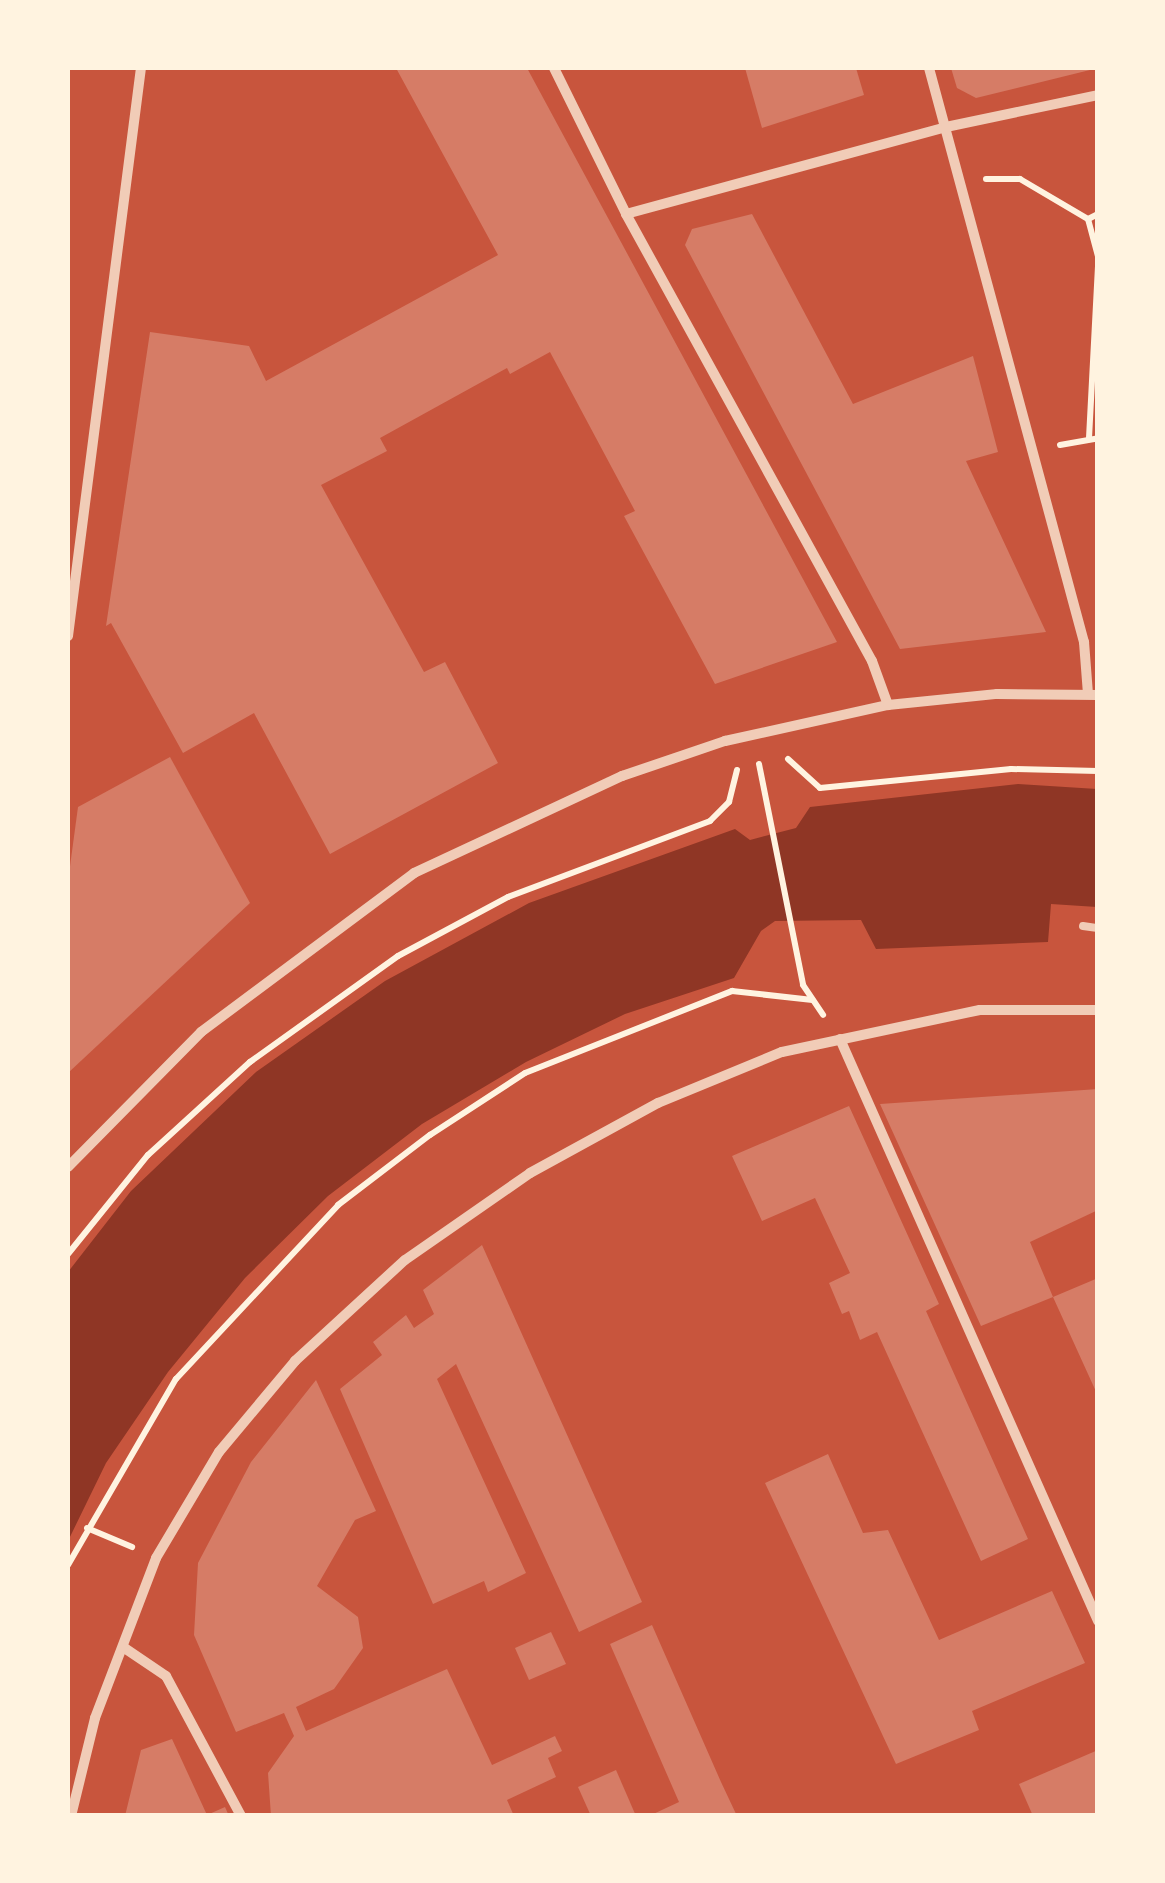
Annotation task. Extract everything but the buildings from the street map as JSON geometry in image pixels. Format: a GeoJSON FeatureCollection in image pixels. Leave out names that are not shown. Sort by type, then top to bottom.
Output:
{"type":"FeatureCollection","features":[{"type":"Feature","properties":{"kind":"street"},"geometry":{"type":"LineString","coordinates":[[68,636],[141,68]]}},
{"type":"Feature","properties":{"kind":"street"},"geometry":{"type":"LineString","coordinates":[[554,68],[626,214],[872,661],[888,706]]}},
{"type":"Feature","properties":{"kind":"street"},"geometry":{"type":"LineString","coordinates":[[68,1167],[201,1032],[414,873],[622,776],[725,741],[888,706],[997,694],[1092,694],[1084,642],[929,68]]}},
{"type":"Feature","properties":{"kind":"street"},"geometry":{"type":"LineString","coordinates":[[626,214],[946,127],[1098,95]]}},
{"type":"Feature","properties":{"kind":"street"},"geometry":{"type":"LineString","coordinates":[[71,1816],[94,1718],[156,1558],[218,1452],[295,1362],[405,1260],[530,1173],[658,1103],[782,1052],[980,1010],[1098,1010]]}},
{"type":"Feature","properties":{"kind":"street"},"geometry":{"type":"LineString","coordinates":[[840,1039],[1098,1621]]}},
{"type":"Feature","properties":{"kind":"street"},"geometry":{"type":"LineString","coordinates":[[124,1647],[166,1676],[241,1816]]}},
{"type":"Feature","properties":{"kind":"lane"},"geometry":{"type":"LineString","coordinates":[[1083,926],[1098,928]]}},
{"type":"Feature","properties":{"kind":"path"},"geometry":{"type":"LineString","coordinates":[[961,186],[999,176],[1020,179],[1088,219],[1098,260],[1089,438]]}},
{"type":"Feature","properties":{"kind":"path"},"geometry":{"type":"LineString","coordinates":[[1088,219],[1098,214]]}},
{"type":"Feature","properties":{"kind":"path"},"geometry":{"type":"LineString","coordinates":[[68,1254],[177,1128],[250,1062],[383,966],[508,897],[710,821],[729,802],[736,770],[759,762],[792,759],[820,788],[1010,769],[1098,771]]}},
{"type":"Feature","properties":{"kind":"path"},"geometry":{"type":"LineString","coordinates":[[68,1565],[176,1379],[255,1288],[338,1205],[430,1135],[525,1073],[732,991],[812,1000],[802,985],[798,945],[759,762]]}},
{"type":"Feature","properties":{"kind":"path"},"geometry":{"type":"LineString","coordinates":[[87,1528],[156,1558]]}},
{"type":"Feature","properties":{"kind":"shaded area"},"geometry":{"type":"Polygon","coordinates":[[[1018,784],[1097,789],[1097,907],[1051,904],[1048,942],[876,949],[861,920],[775,921],[761,931],[734,978],[625,1014],[526,1062],[422,1124],[328,1196],[245,1278],[168,1372],[106,1463],[68,1541],[68,1272],[131,1191],[256,1072],[385,981],[529,903],[735,829],[750,840],[796,828],[810,807],[1018,784]]]}}]}
